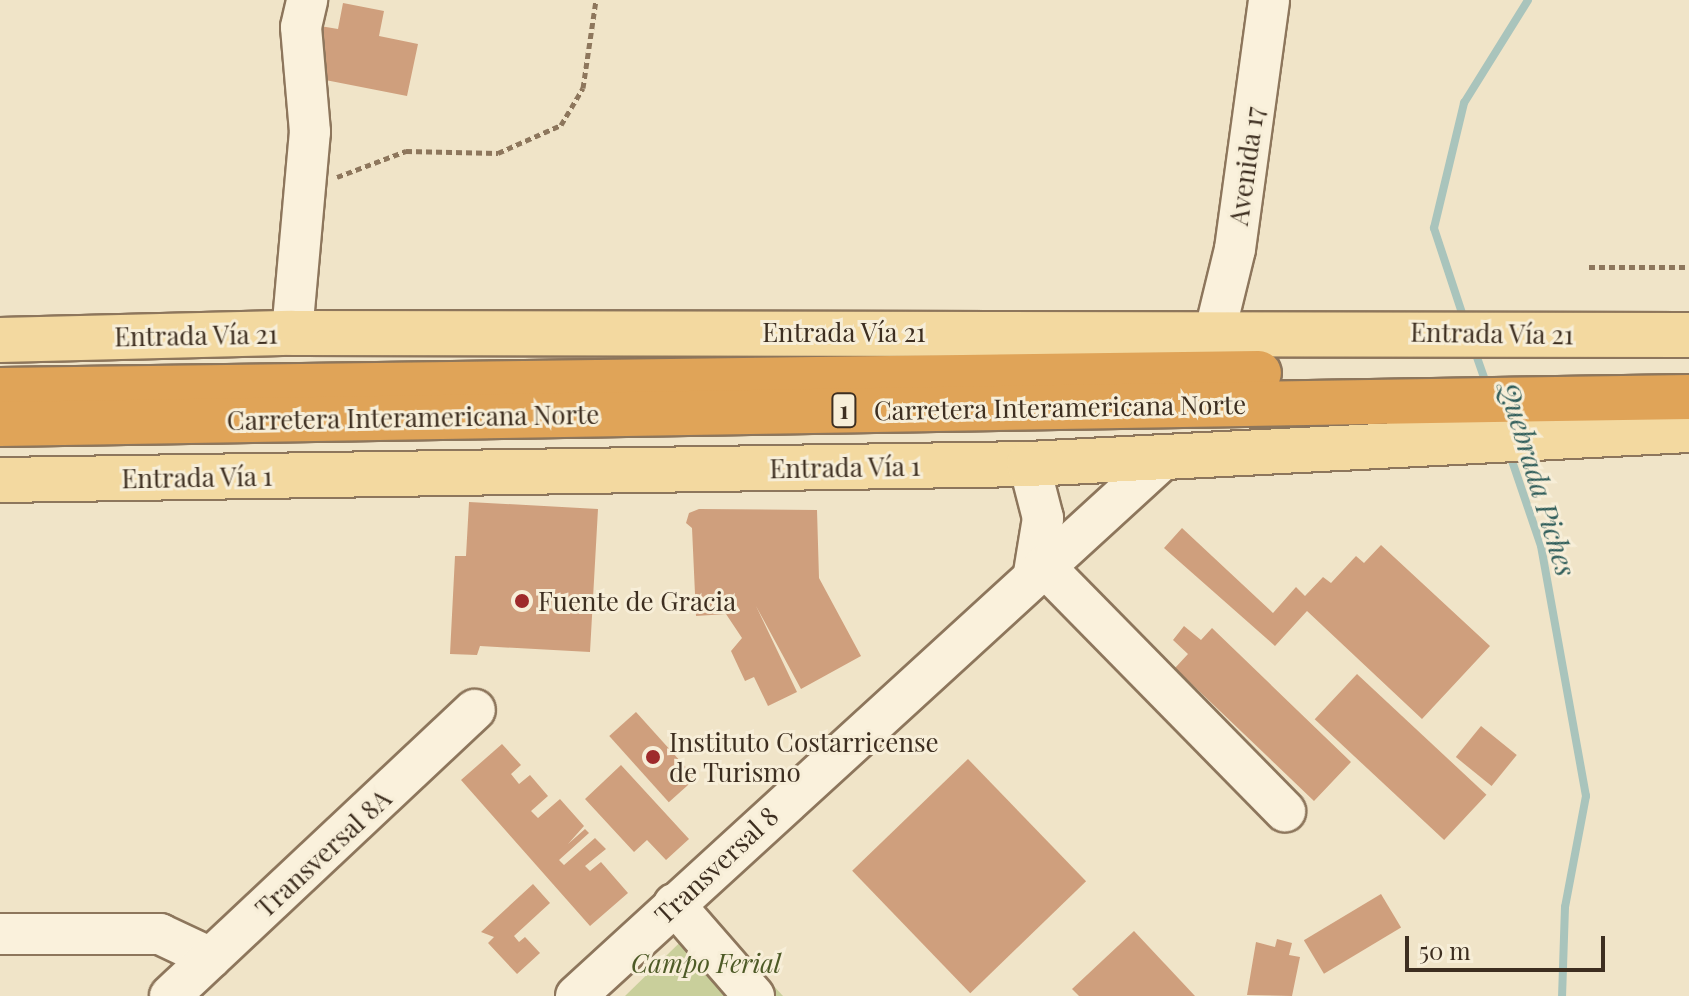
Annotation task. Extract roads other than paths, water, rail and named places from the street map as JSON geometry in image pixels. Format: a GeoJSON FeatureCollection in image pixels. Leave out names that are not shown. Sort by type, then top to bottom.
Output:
{"type":"FeatureCollection","features":[{"type":"Feature","properties":{"kind":"highway","name":"Carretera Interamericana Norte"},"geometry":{"type":"LineString","coordinates":[[0,390],[1689,368]]}},
{"type":"Feature","properties":{"kind":"highway","name":"Carretera Interamericana Norte"},"geometry":{"type":"LineString","coordinates":[[0,424],[1689,397]]}},
{"type":"Feature","properties":{"kind":"main road","name":"Entrada Vía 21"},"geometry":{"type":"LineString","coordinates":[[0,340],[292,333],[1215,331],[1689,335]]}},
{"type":"Feature","properties":{"kind":"main road","name":"Entrada Vía 1"},"geometry":{"type":"LineString","coordinates":[[0,480],[1029,464],[1163,459],[1433,439],[1689,430]]}},
{"type":"Feature","properties":{"kind":"street"},"geometry":{"type":"LineString","coordinates":[[292,333],[310,132],[301,27],[307,0]]}},
{"type":"Feature","properties":{"kind":"street","name":"Avenida 17"},"geometry":{"type":"LineString","coordinates":[[1215,331],[1235,249],[1269,0]]}},
{"type":"Feature","properties":{"kind":"street","name":"Transversal 8"},"geometry":{"type":"LineString","coordinates":[[576,996],[1163,459]]}},
{"type":"Feature","properties":{"kind":"street"},"geometry":{"type":"LineString","coordinates":[[1029,464],[1043,518],[1039,570],[1285,811]]}},
{"type":"Feature","properties":{"kind":"street","name":"Transversal 8A"},"geometry":{"type":"LineString","coordinates":[[170,996],[475,710]]}},
{"type":"Feature","properties":{"kind":"street"},"geometry":{"type":"LineString","coordinates":[[674,904],[754,996]]}},
{"type":"Feature","properties":{"kind":"street"},"geometry":{"type":"LineString","coordinates":[[0,934],[160,934],[211,958]]}},
{"type":"Feature","properties":{"kind":"waterway","name":"Quebrada Piches"},"geometry":{"type":"LineString","coordinates":[[1465,322],[1434,228],[1464,103],[1528,0]]}},
{"type":"Feature","properties":{"kind":"waterway","name":"Quebrada Piches"},"geometry":{"type":"LineString","coordinates":[[1473,346],[1487,386]]}},
{"type":"Feature","properties":{"kind":"waterway","name":"Quebrada Piches"},"geometry":{"type":"LineString","coordinates":[[1509,452],[1541,546],[1586,796],[1565,907],[1562,996]]}},
{"type":"Feature","properties":{"kind":"place","name":"Fuente de Gracia"},"geometry":{"type":"Point","coordinates":[522,601]}},
{"type":"Feature","properties":{"kind":"place","name":"Instituto Costarricense de Turismo"},"geometry":{"type":"Point","coordinates":[653,757]}},
{"type":"Feature","properties":{"kind":"park label","name":"Campo Ferial"},"geometry":{"type":"Point","coordinates":[706,963]}}]}
